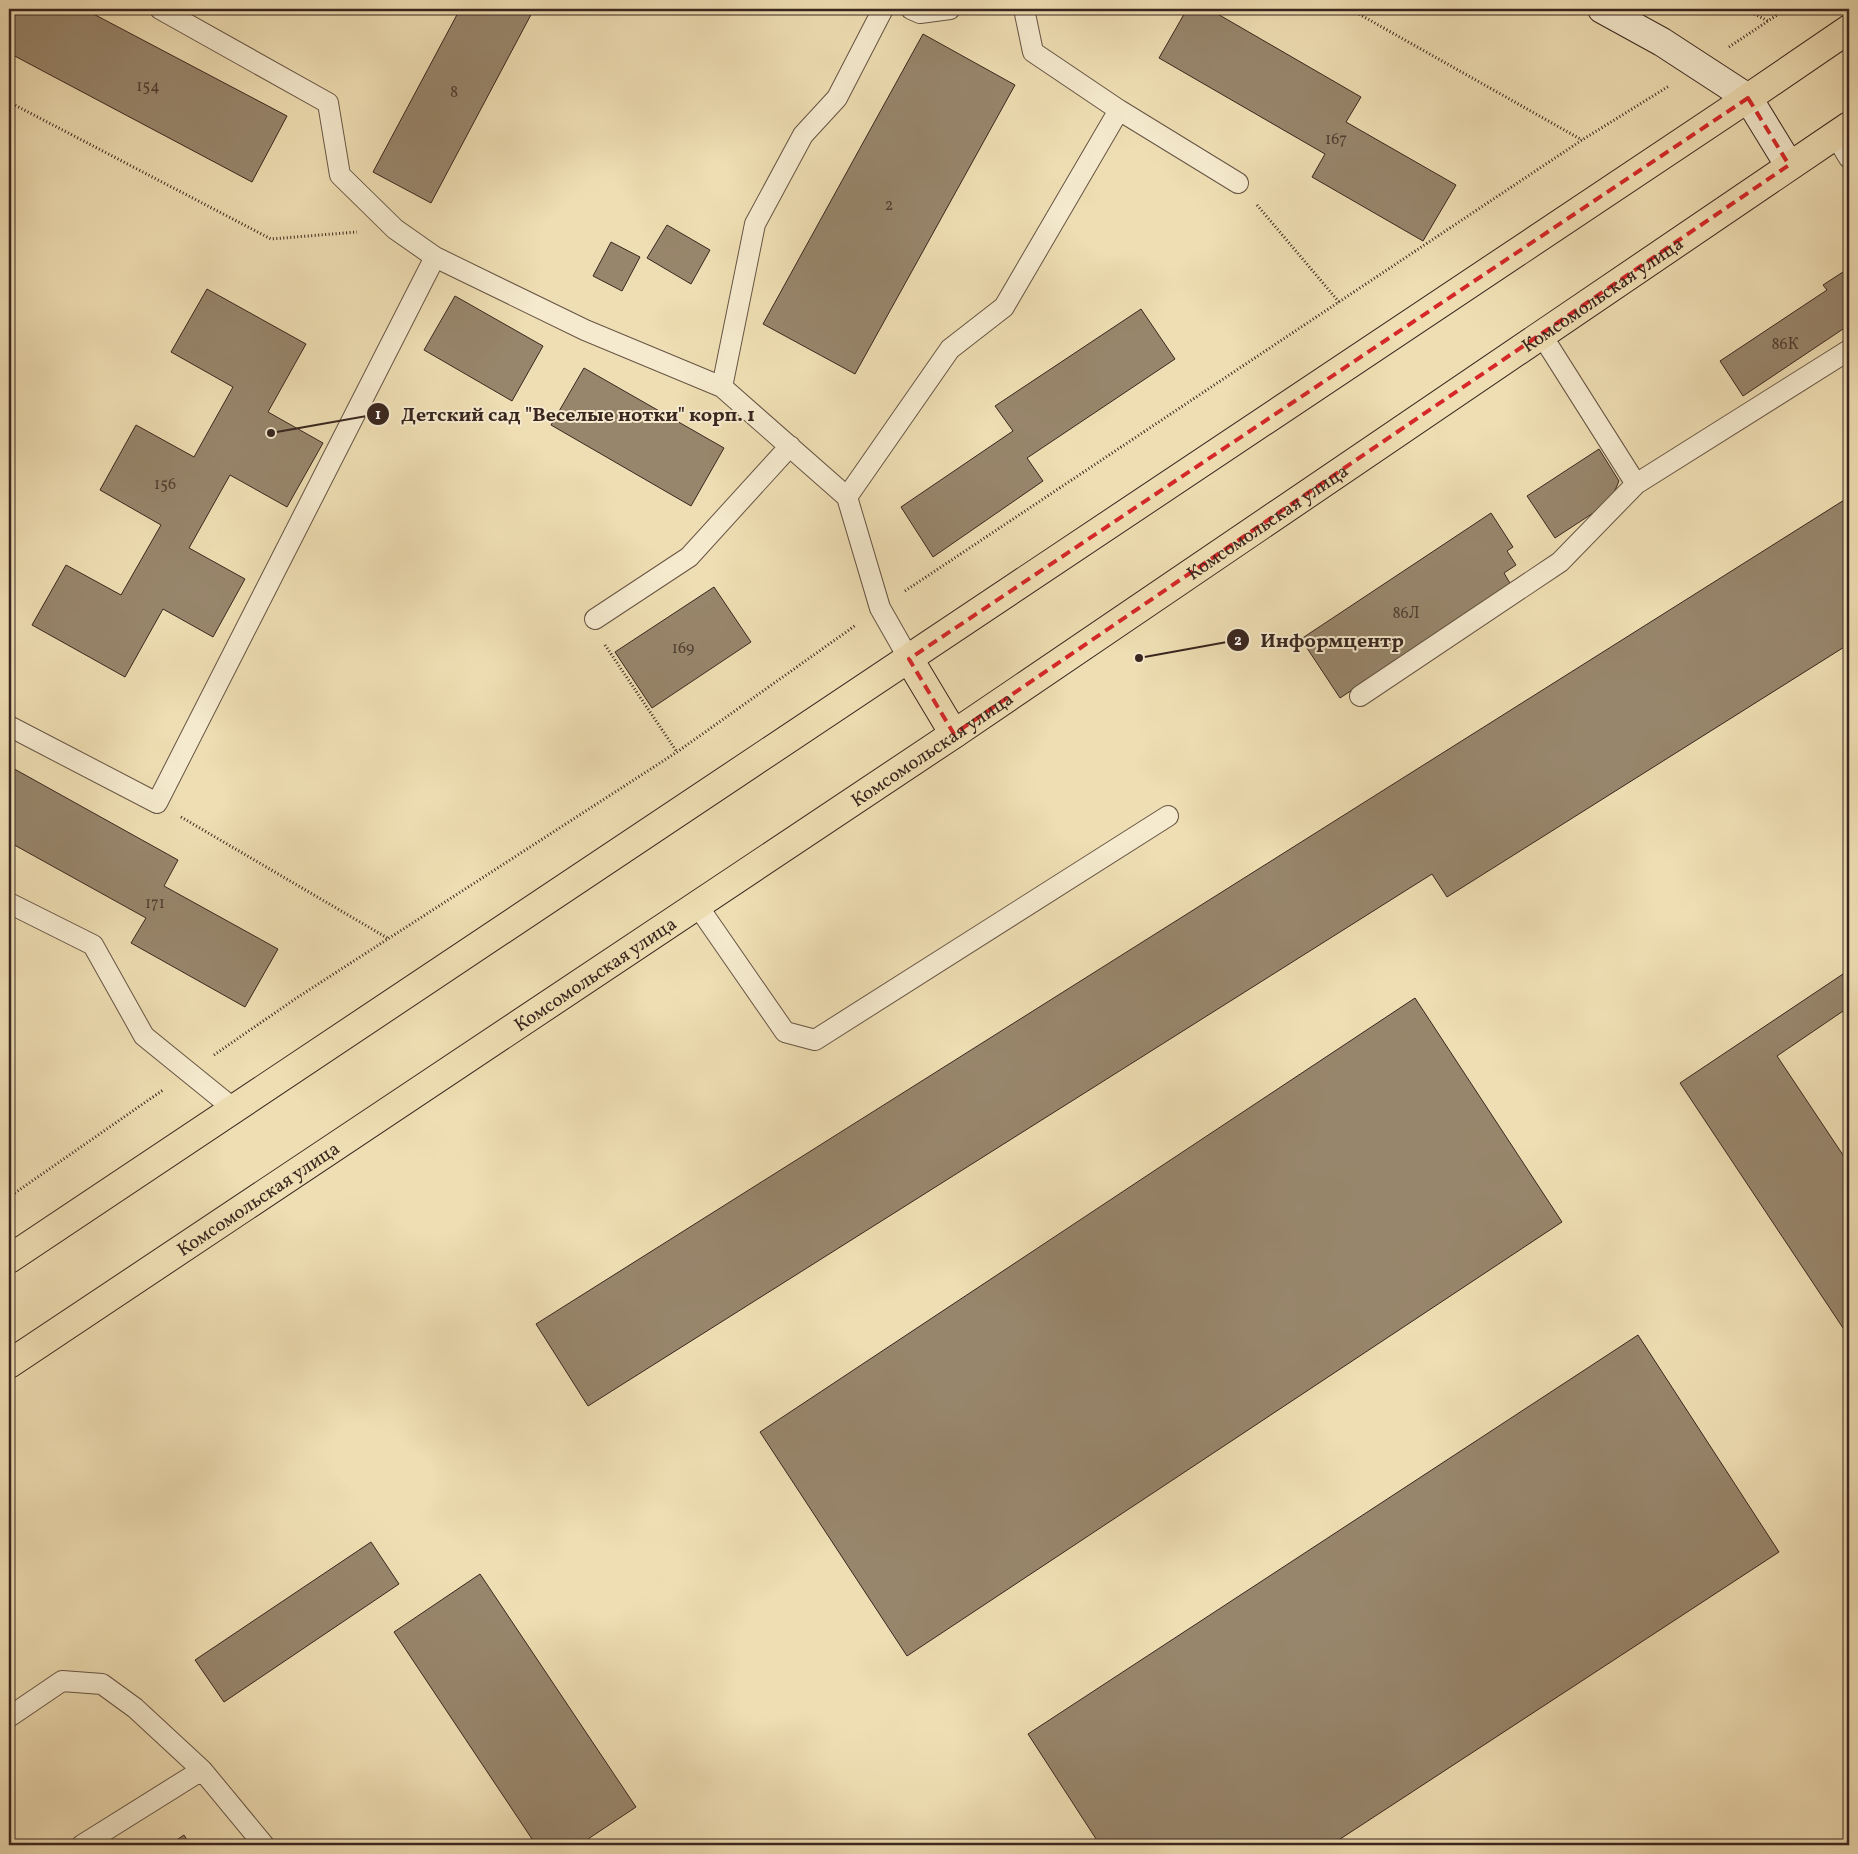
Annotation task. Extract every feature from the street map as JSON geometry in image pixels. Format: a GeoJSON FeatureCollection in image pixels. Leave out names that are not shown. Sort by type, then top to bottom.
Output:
{"type":"FeatureCollection","features":[{"type":"Feature","properties":{"kind":"main road"},"geometry":{"type":"LineString","coordinates":[[9,1259],[910,659],[1748,98],[1849,28]]}},
{"type":"Feature","properties":{"kind":"main road","name":"Комсомольская улица"},"geometry":{"type":"LineString","coordinates":[[9,1364],[954,734],[1789,166],[1845,140]]}},
{"type":"Feature","properties":{"kind":"main road"},"geometry":{"type":"LineString","coordinates":[[910,659],[954,734]]}},
{"type":"Feature","properties":{"kind":"street"},"geometry":{"type":"LineString","coordinates":[[1602,9],[1662,42],[1748,98],[1789,166]]}},
{"type":"Feature","properties":{"kind":"lane"},"geometry":{"type":"LineString","coordinates":[[160,9],[328,103],[340,175],[394,230],[435,257],[585,330],[722,387],[847,497],[880,608],[910,659]]}},
{"type":"Feature","properties":{"kind":"lane"},"geometry":{"type":"LineString","coordinates":[[722,387],[755,224],[803,135],[837,98],[883,9]]}},
{"type":"Feature","properties":{"kind":"lane"},"geometry":{"type":"LineString","coordinates":[[911,9],[920,13],[950,9]]}},
{"type":"Feature","properties":{"kind":"lane"},"geometry":{"type":"LineString","coordinates":[[1024,9],[1033,52],[1119,110],[1238,183]]}},
{"type":"Feature","properties":{"kind":"lane"},"geometry":{"type":"LineString","coordinates":[[847,497],[950,349],[1004,307],[1119,110]]}},
{"type":"Feature","properties":{"kind":"lane"},"geometry":{"type":"LineString","coordinates":[[9,726],[157,803],[435,257]]}},
{"type":"Feature","properties":{"kind":"lane"},"geometry":{"type":"LineString","coordinates":[[1541,334],[1636,484]]}},
{"type":"Feature","properties":{"kind":"lane"},"geometry":{"type":"LineString","coordinates":[[1360,696],[1560,562],[1636,484],[1849,350]]}},
{"type":"Feature","properties":{"kind":"lane"},"geometry":{"type":"LineString","coordinates":[[595,619],[688,557],[790,446]]}},
{"type":"Feature","properties":{"kind":"lane"},"geometry":{"type":"LineString","coordinates":[[697,905],[785,1032],[815,1040],[1168,816]]}},
{"type":"Feature","properties":{"kind":"lane"},"geometry":{"type":"LineString","coordinates":[[9,903],[93,945],[144,1036],[234,1109]]}},
{"type":"Feature","properties":{"kind":"lane"},"geometry":{"type":"LineString","coordinates":[[9,1717],[62,1681],[102,1684],[135,1708],[202,1770],[264,1845]]}},
{"type":"Feature","properties":{"kind":"lane"},"geometry":{"type":"LineString","coordinates":[[82,1845],[202,1770]]}},
{"type":"Feature","properties":{"kind":"path"},"geometry":{"type":"LineString","coordinates":[[1350,9],[1582,140]]}},
{"type":"Feature","properties":{"kind":"path"},"geometry":{"type":"LineString","coordinates":[[1745,9],[1768,21],[1786,9]]}},
{"type":"Feature","properties":{"kind":"path"},"geometry":{"type":"LineString","coordinates":[[9,102],[271,239],[394,230]]}},
{"type":"Feature","properties":{"kind":"path"},"geometry":{"type":"LineString","coordinates":[[1238,183],[1339,302]]}},
{"type":"Feature","properties":{"kind":"path"},"geometry":{"type":"LineString","coordinates":[[595,619],[592,623],[594,628],[677,752]]}},
{"type":"Feature","properties":{"kind":"path"},"geometry":{"type":"LineString","coordinates":[[157,803],[389,939]]}},
{"type":"Feature","properties":{"kind":"highlighted area"},"geometry":{"type":"Polygon","coordinates":[[[1748,98],[1789,165],[954,734],[909,659],[1748,98]]]}},
{"type":"Feature","properties":{"kind":"building"},"geometry":{"type":"Polygon","coordinates":[[[9,9],[84,9],[287,116],[252,182],[9,53],[9,9]]]}},
{"type":"Feature","properties":{"kind":"building"},"geometry":{"type":"Polygon","coordinates":[[[460,9],[534,9],[431,203],[373,172],[460,9]]]}},
{"type":"Feature","properties":{"kind":"building"},"geometry":{"type":"Polygon","coordinates":[[[1187,9],[1209,9],[1361,97],[1346,122],[1456,185],[1423,241],[1312,177],[1325,154],[1159,58],[1187,9]]]}},
{"type":"Feature","properties":{"kind":"building"},"geometry":{"type":"Polygon","coordinates":[[[923,34],[1015,85],[855,374],[763,324],[923,34]]]}},
{"type":"Feature","properties":{"kind":"building"},"geometry":{"type":"Polygon","coordinates":[[[667,225],[710,250],[691,284],[647,258],[667,225]]]}},
{"type":"Feature","properties":{"kind":"building"},"geometry":{"type":"Polygon","coordinates":[[[611,242],[640,257],[622,291],[593,276],[611,242]]]}},
{"type":"Feature","properties":{"kind":"building"},"geometry":{"type":"Polygon","coordinates":[[[1849,268],[1849,325],[1743,396],[1720,361],[1827,290],[1823,285],[1849,268]]]}},
{"type":"Feature","properties":{"kind":"building"},"geometry":{"type":"Polygon","coordinates":[[[207,289],[306,344],[268,412],[323,443],[287,507],[230,475],[189,548],[245,579],[213,637],[163,609],[125,677],[32,625],[66,565],[121,595],[161,525],[100,490],[136,425],[194,457],[233,387],[171,352],[207,289]]]}},
{"type":"Feature","properties":{"kind":"building"},"geometry":{"type":"Polygon","coordinates":[[[455,296],[543,346],[512,401],[424,350],[455,296]]]}},
{"type":"Feature","properties":{"kind":"building"},"geometry":{"type":"Polygon","coordinates":[[[1141,309],[1175,359],[1027,458],[1043,481],[933,557],[901,507],[1013,431],[995,406],[1141,309]]]}},
{"type":"Feature","properties":{"kind":"building"},"geometry":{"type":"Polygon","coordinates":[[[584,368],[724,448],[691,506],[551,425],[584,368]]]}},
{"type":"Feature","properties":{"kind":"building"},"geometry":{"type":"Polygon","coordinates":[[[1599,449],[1619,481],[1610,502],[1555,538],[1527,496],[1599,449]]]}},
{"type":"Feature","properties":{"kind":"building"},"geometry":{"type":"Polygon","coordinates":[[[1849,497],[1849,644],[1447,897],[1432,874],[588,1406],[536,1324],[1849,497]]]}},
{"type":"Feature","properties":{"kind":"building"},"geometry":{"type":"Polygon","coordinates":[[[1491,513],[1513,547],[1507,551],[1516,565],[1504,573],[1511,585],[1340,698],[1301,639],[1491,513]]]}},
{"type":"Feature","properties":{"kind":"building"},"geometry":{"type":"Polygon","coordinates":[[[714,587],[751,642],[652,708],[615,652],[714,587]]]}},
{"type":"Feature","properties":{"kind":"building"},"geometry":{"type":"Polygon","coordinates":[[[9,766],[178,860],[164,886],[278,949],[245,1007],[131,943],[146,918],[9,842],[9,766]]]}},
{"type":"Feature","properties":{"kind":"building"},"geometry":{"type":"Polygon","coordinates":[[[1849,970],[1849,1007],[1777,1056],[1849,1164],[1849,1337],[1680,1083],[1849,970]]]}},
{"type":"Feature","properties":{"kind":"building"},"geometry":{"type":"Polygon","coordinates":[[[1415,998],[1562,1222],[907,1656],[760,1432],[1415,998]]]}},
{"type":"Feature","properties":{"kind":"building"},"geometry":{"type":"Polygon","coordinates":[[[1638,1335],[1779,1552],[1331,1845],[1100,1845],[1028,1734],[1638,1335]]]}},
{"type":"Feature","properties":{"kind":"building"},"geometry":{"type":"Polygon","coordinates":[[[371,1542],[399,1584],[224,1702],[195,1660],[371,1542]]]}},
{"type":"Feature","properties":{"kind":"building"},"geometry":{"type":"Polygon","coordinates":[[[480,1574],[636,1807],[579,1845],[536,1845],[394,1632],[480,1574]]]}},
{"type":"Feature","properties":{"kind":"building"},"geometry":{"type":"Polygon","coordinates":[[[184,1835],[190,1845],[169,1845],[184,1835]]]}},
{"type":"Feature","properties":{"kind":"place","name":"Детский сад \"Веселые нотки\" корп. 1"},"geometry":{"type":"Point","coordinates":[271,433]}},
{"type":"Feature","properties":{"kind":"place","name":"Информцентр"},"geometry":{"type":"Point","coordinates":[1139,658]}}]}
